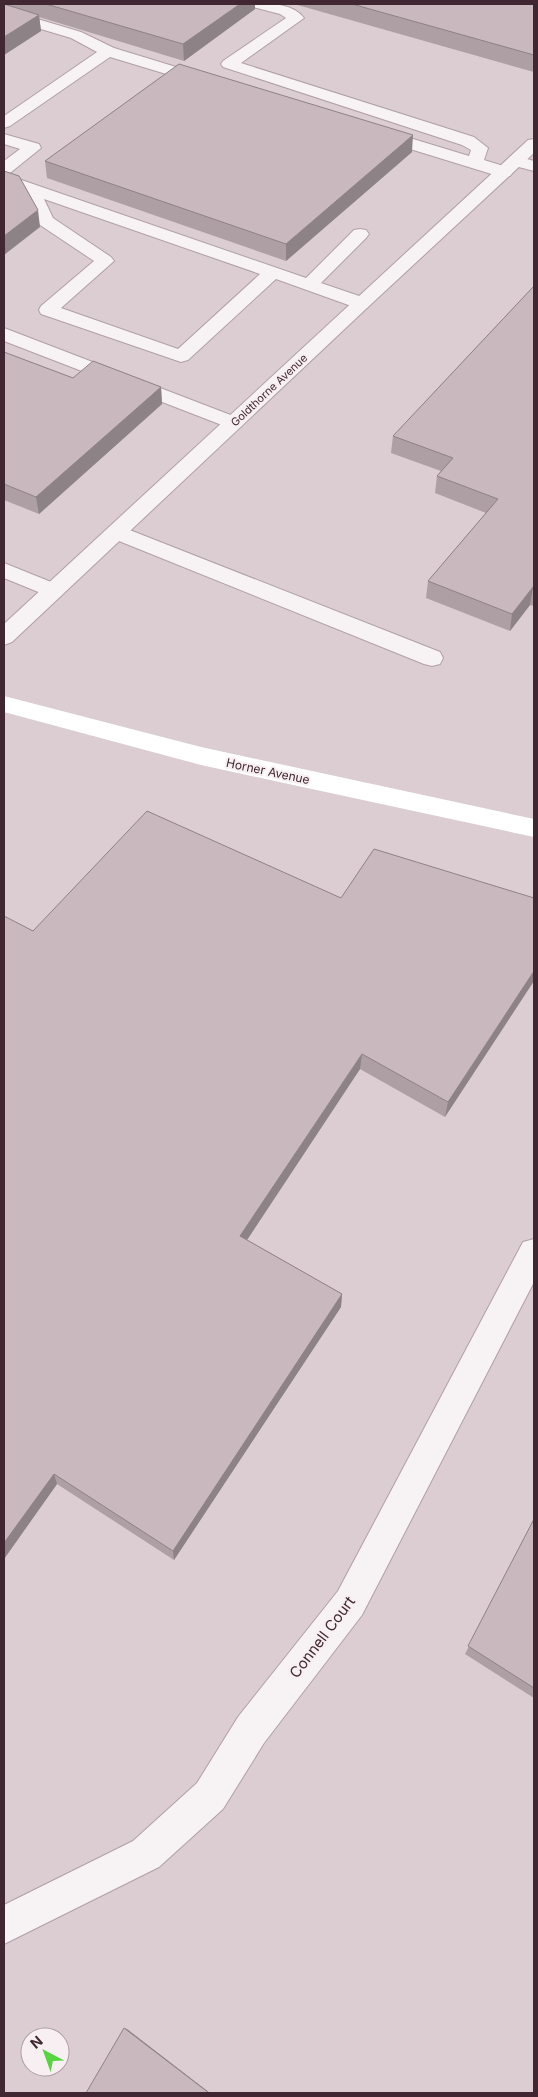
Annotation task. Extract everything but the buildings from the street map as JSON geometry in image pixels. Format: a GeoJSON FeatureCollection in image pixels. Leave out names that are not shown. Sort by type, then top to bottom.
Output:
{"type":"FeatureCollection","features":[{"type":"Feature","properties":{"kind":"main road","name":"Horner Avenue"},"geometry":{"type":"LineString","coordinates":[[4,704],[83,727],[213,760],[534,828]]}},
{"type":"Feature","properties":{"kind":"street"},"geometry":{"type":"LineString","coordinates":[[258,4],[285,11],[296,18],[229,64],[468,141],[480,148],[474,163]]}},
{"type":"Feature","properties":{"kind":"street"},"geometry":{"type":"LineString","coordinates":[[4,13],[76,35],[108,51],[221,85]]}},
{"type":"Feature","properties":{"kind":"street"},"geometry":{"type":"LineString","coordinates":[[4,123],[108,51]]}},
{"type":"Feature","properties":{"kind":"street"},"geometry":{"type":"LineString","coordinates":[[361,128],[474,163],[518,166]]}},
{"type":"Feature","properties":{"kind":"street"},"geometry":{"type":"LineString","coordinates":[[4,139],[33,148],[4,169]]}},
{"type":"Feature","properties":{"kind":"street","name":"Goldthorne Avenue"},"geometry":{"type":"LineString","coordinates":[[4,637],[361,302],[518,166],[534,144]]}},
{"type":"Feature","properties":{"kind":"street"},"geometry":{"type":"LineString","coordinates":[[4,179],[361,302]]}},
{"type":"Feature","properties":{"kind":"street"},"geometry":{"type":"LineString","coordinates":[[30,188],[46,221],[105,261],[48,310],[128,338],[181,356],[273,272]]}},
{"type":"Feature","properties":{"kind":"street"},"geometry":{"type":"LineString","coordinates":[[309,285],[360,234]]}},
{"type":"Feature","properties":{"kind":"street"},"geometry":{"type":"LineString","coordinates":[[4,334],[234,423]]}},
{"type":"Feature","properties":{"kind":"street"},"geometry":{"type":"LineString","coordinates":[[117,532],[432,658]]}},
{"type":"Feature","properties":{"kind":"street"},"geometry":{"type":"LineString","coordinates":[[4,570],[53,591]]}},
{"type":"Feature","properties":{"kind":"street","name":"Connell Court"},"geometry":{"type":"LineString","coordinates":[[4,1925],[146,1854],[210,1796],[251,1730],[350,1603],[534,1252]]}},
{"type":"Feature","properties":{"kind":"shaded area"},"geometry":{"type":"Polygon","coordinates":[[[4,4],[534,4],[534,2093],[4,2093],[4,4]]]}}]}
